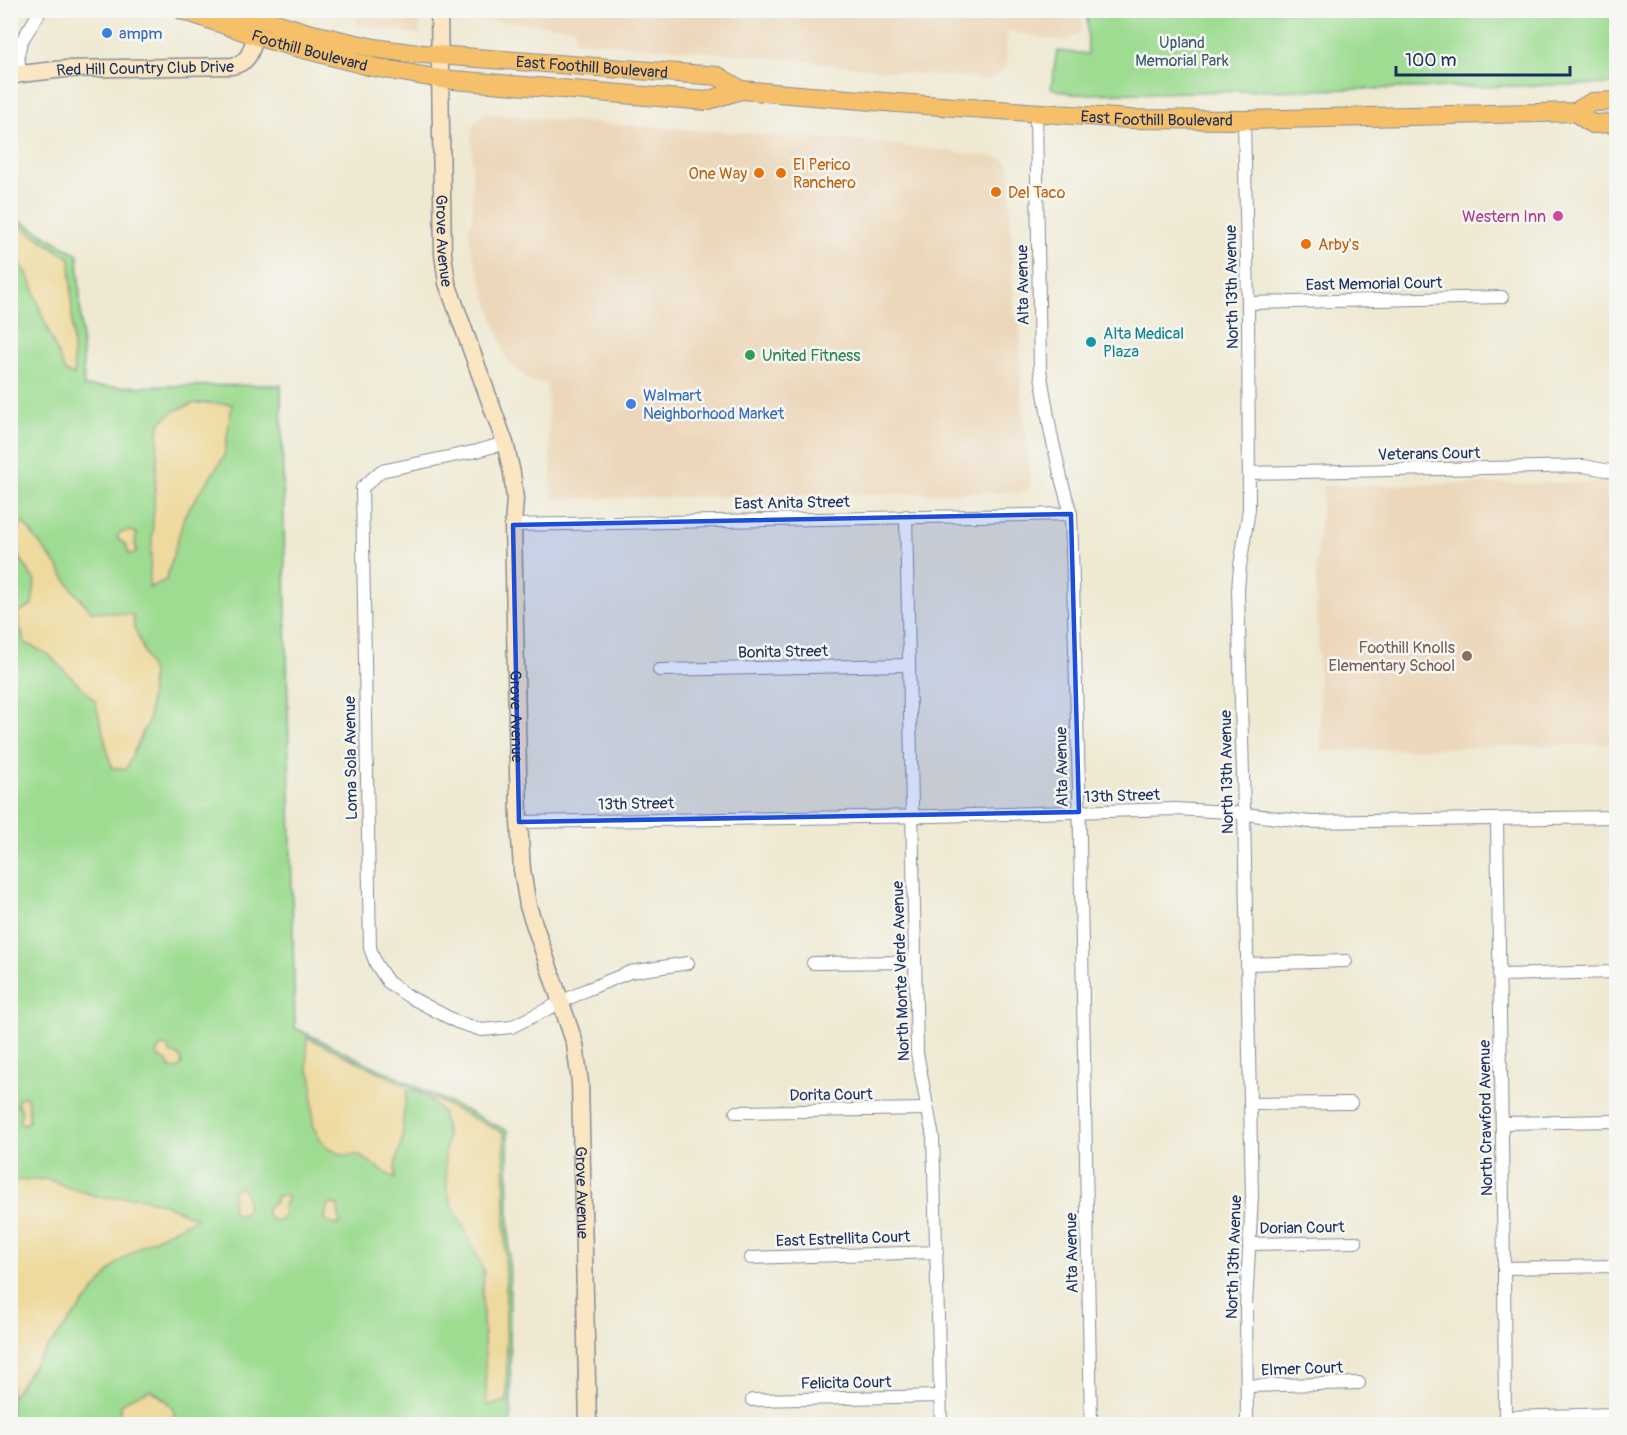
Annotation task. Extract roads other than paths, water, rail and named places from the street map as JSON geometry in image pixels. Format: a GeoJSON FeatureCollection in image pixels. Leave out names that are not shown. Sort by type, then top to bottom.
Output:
{"type":"FeatureCollection","features":[{"type":"Feature","properties":{"kind":"main road","name":"Foothill Boulevard"},"geometry":{"type":"LineString","coordinates":[[182,10],[256,36],[373,67],[441,79]]}},
{"type":"Feature","properties":{"kind":"main road","name":"Foothill Boulevard"},"geometry":{"type":"LineString","coordinates":[[242,12],[308,33],[374,48],[440,55]]}},
{"type":"Feature","properties":{"kind":"main road","name":"East Foothill Boulevard"},"geometry":{"type":"LineString","coordinates":[[440,55],[718,76],[741,90]]}},
{"type":"Feature","properties":{"kind":"main road","name":"East Foothill Boulevard"},"geometry":{"type":"LineString","coordinates":[[441,79],[706,101],[741,90],[1130,119],[1244,120],[1575,112],[1592,102],[1617,101]]}},
{"type":"Feature","properties":{"kind":"main road","name":"East Foothill Boulevard"},"geometry":{"type":"LineString","coordinates":[[1575,112],[1592,124],[1617,123]]}},
{"type":"Feature","properties":{"kind":"street","name":"Red Hill Country Club Drive"},"geometry":{"type":"LineString","coordinates":[[41,10],[21,42],[15,76],[76,69],[232,66],[247,60],[256,36]]}},
{"type":"Feature","properties":{"kind":"street","name":"Grove Avenue"},"geometry":{"type":"LineString","coordinates":[[439,10],[443,254],[447,283],[505,443],[513,473],[519,822],[522,870],[528,906],[575,1044],[580,1083],[588,1425]]}},
{"type":"Feature","properties":{"kind":"street","name":"Alta Avenue"},"geometry":{"type":"LineString","coordinates":[[1036,113],[1040,370],[1049,424],[1071,514],[1091,1425]]}},
{"type":"Feature","properties":{"kind":"street","name":"North 13th Avenue"},"geometry":{"type":"LineString","coordinates":[[1244,120],[1249,509],[1238,590],[1245,813],[1252,1196],[1246,1305],[1247,1425]]}},
{"type":"Feature","properties":{"kind":"street","name":"East Memorial Court"},"geometry":{"type":"LineString","coordinates":[[1248,303],[1502,297]]}},
{"type":"Feature","properties":{"kind":"street","name":"Loma Sola Avenue"},"geometry":{"type":"LineString","coordinates":[[505,443],[381,471],[362,488],[370,948],[376,964],[388,982],[401,992],[457,1022],[482,1030],[511,1027],[630,972],[688,963]]}},
{"type":"Feature","properties":{"kind":"street","name":"Veterans Court"},"geometry":{"type":"LineString","coordinates":[[1249,473],[1584,466],[1610,471]]}},
{"type":"Feature","properties":{"kind":"street","name":"East Anita Street"},"geometry":{"type":"LineString","coordinates":[[513,525],[1071,514]]}},
{"type":"Feature","properties":{"kind":"street","name":"North Monte Verde Avenue"},"geometry":{"type":"LineString","coordinates":[[906,516],[917,1053],[933,1137],[941,1425]]}},
{"type":"Feature","properties":{"kind":"street","name":"Bonita Street"},"geometry":{"type":"LineString","coordinates":[[659,670],[908,665]]}},
{"type":"Feature","properties":{"kind":"street","name":"13th Street"},"geometry":{"type":"LineString","coordinates":[[519,822],[1176,809],[1245,813],[1310,822],[1617,817]]}},
{"type":"Feature","properties":{"kind":"street","name":"North Crawford Avenue"},"geometry":{"type":"LineString","coordinates":[[1497,819],[1505,1417],[1617,1414]]}},
{"type":"Feature","properties":{"kind":"street"},"geometry":{"type":"LineString","coordinates":[[1247,964],[1346,961]]}},
{"type":"Feature","properties":{"kind":"street"},"geometry":{"type":"LineString","coordinates":[[813,963],[915,962]]}},
{"type":"Feature","properties":{"kind":"street"},"geometry":{"type":"LineString","coordinates":[[1499,975],[1617,972]]}},
{"type":"Feature","properties":{"kind":"street"},"geometry":{"type":"LineString","coordinates":[[1250,1104],[1351,1103]]}},
{"type":"Feature","properties":{"kind":"street","name":"Dorita Court"},"geometry":{"type":"LineString","coordinates":[[736,1112],[927,1109]]}},
{"type":"Feature","properties":{"kind":"street"},"geometry":{"type":"LineString","coordinates":[[1502,1123],[1617,1121]]}},
{"type":"Feature","properties":{"kind":"street","name":"Dorian Court"},"geometry":{"type":"LineString","coordinates":[[1250,1244],[1356,1242]]}},
{"type":"Feature","properties":{"kind":"street","name":"East Estrellita Court"},"geometry":{"type":"LineString","coordinates":[[750,1258],[937,1252]]}},
{"type":"Feature","properties":{"kind":"street"},"geometry":{"type":"LineString","coordinates":[[1504,1268],[1617,1266]]}},
{"type":"Feature","properties":{"kind":"street","name":"Elmer Court"},"geometry":{"type":"LineString","coordinates":[[1247,1386],[1359,1383]]}},
{"type":"Feature","properties":{"kind":"street","name":"Felicita Court"},"geometry":{"type":"LineString","coordinates":[[752,1400],[940,1396]]}},
{"type":"Feature","properties":{"kind":"place","name":"ampm"},"geometry":{"type":"Point","coordinates":[107,33]}},
{"type":"Feature","properties":{"kind":"place","name":"One Way"},"geometry":{"type":"Point","coordinates":[759,173]}},
{"type":"Feature","properties":{"kind":"place","name":"El Perico Ranchero"},"geometry":{"type":"Point","coordinates":[781,173]}},
{"type":"Feature","properties":{"kind":"place","name":"Del Taco"},"geometry":{"type":"Point","coordinates":[996,192]}},
{"type":"Feature","properties":{"kind":"place","name":"Western Inn"},"geometry":{"type":"Point","coordinates":[1558,216]}},
{"type":"Feature","properties":{"kind":"place","name":"Arby's"},"geometry":{"type":"Point","coordinates":[1306,244]}},
{"type":"Feature","properties":{"kind":"place","name":"Alta Medical Plaza"},"geometry":{"type":"Point","coordinates":[1091,342]}},
{"type":"Feature","properties":{"kind":"place","name":"United Fitness"},"geometry":{"type":"Point","coordinates":[750,355]}},
{"type":"Feature","properties":{"kind":"place","name":"Walmart Neighborhood Market"},"geometry":{"type":"Point","coordinates":[631,404]}},
{"type":"Feature","properties":{"kind":"place","name":"Foothill Knolls Elementary School"},"geometry":{"type":"Point","coordinates":[1467,656]}},
{"type":"Feature","properties":{"kind":"park label","name":"Upland Memorial Park"},"geometry":{"type":"Point","coordinates":[1182,51]}}]}
